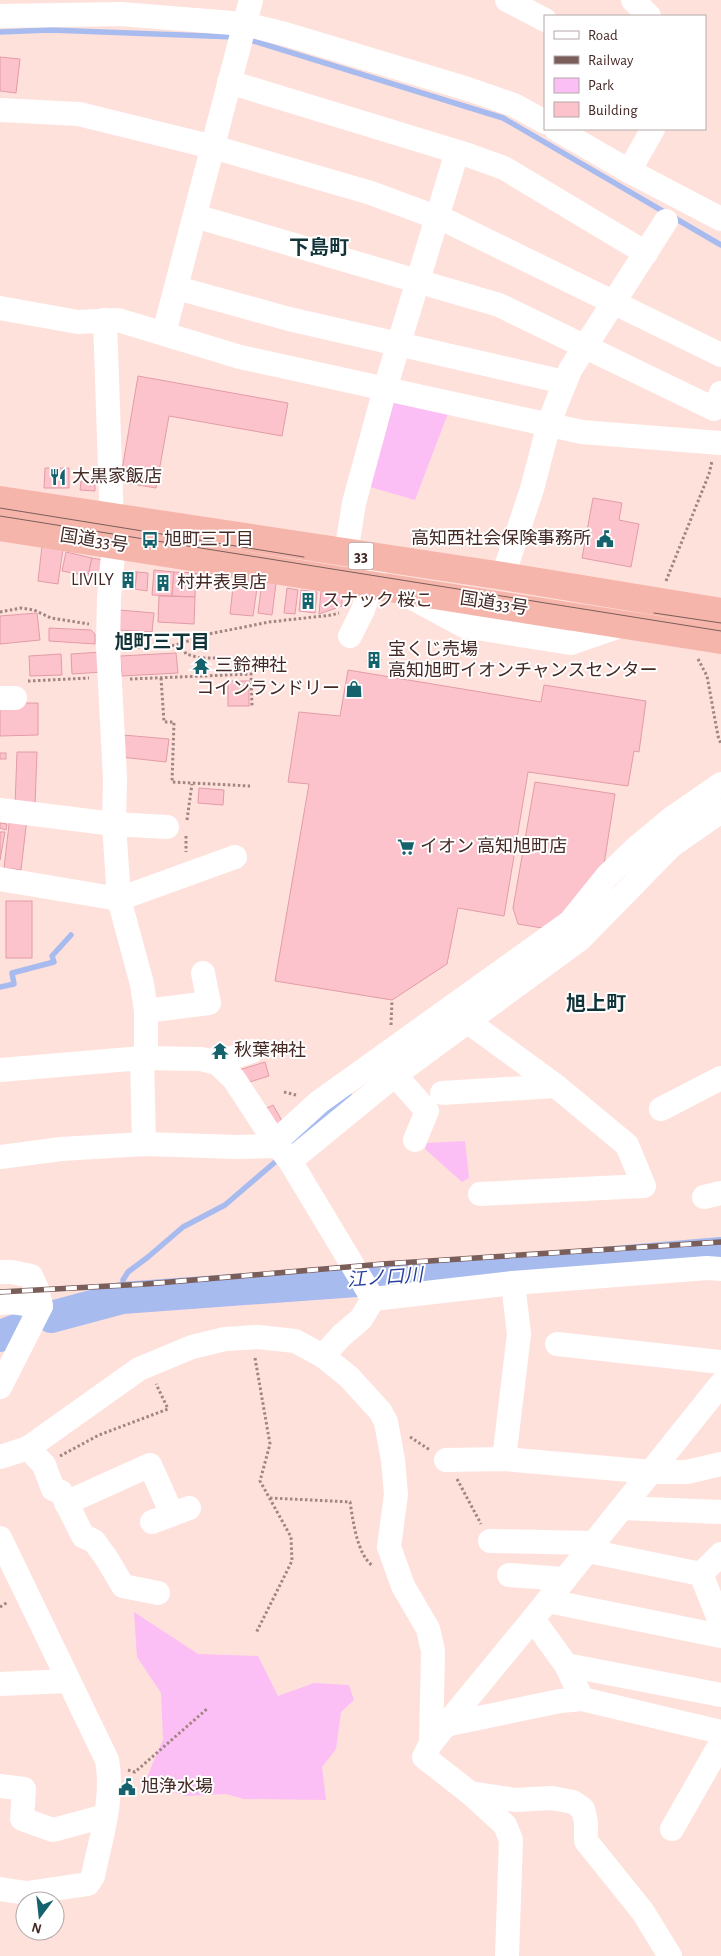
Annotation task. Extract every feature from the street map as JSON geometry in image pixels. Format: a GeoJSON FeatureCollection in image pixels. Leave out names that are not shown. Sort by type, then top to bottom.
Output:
{"type":"FeatureCollection","features":[{"type":"Feature","properties":{"kind":"highway","name":"国道33号"},"geometry":{"type":"LineString","coordinates":[[0,500],[503,576],[721,612]]}},
{"type":"Feature","properties":{"kind":"highway","name":"国道33号"},"geometry":{"type":"LineString","coordinates":[[0,527],[721,640]]}},
{"type":"Feature","properties":{"kind":"street"},"geometry":{"type":"LineString","coordinates":[[164,333],[251,0]]}},
{"type":"Feature","properties":{"kind":"street"},"geometry":{"type":"LineString","coordinates":[[633,0],[648,15]]}},
{"type":"Feature","properties":{"kind":"street"},"geometry":{"type":"LineString","coordinates":[[518,2],[544,19]]}},
{"type":"Feature","properties":{"kind":"street"},"geometry":{"type":"LineString","coordinates":[[0,16],[121,14],[242,34],[294,36],[468,88],[514,105],[544,121]]}},
{"type":"Feature","properties":{"kind":"street"},"geometry":{"type":"LineString","coordinates":[[230,82],[504,168],[646,253]]}},
{"type":"Feature","properties":{"kind":"street"},"geometry":{"type":"LineString","coordinates":[[0,110],[79,114],[213,147],[371,194],[437,218],[721,355]]}},
{"type":"Feature","properties":{"kind":"street"},"geometry":{"type":"LineString","coordinates":[[558,130],[629,171],[721,219]]}},
{"type":"Feature","properties":{"kind":"street"},"geometry":{"type":"LineString","coordinates":[[629,171],[652,130]]}},
{"type":"Feature","properties":{"kind":"street"},"geometry":{"type":"LineString","coordinates":[[346,553],[354,504],[385,389],[458,152]]}},
{"type":"Feature","properties":{"kind":"street"},"geometry":{"type":"LineString","coordinates":[[195,216],[499,304],[714,409],[721,393]]}},
{"type":"Feature","properties":{"kind":"street"},"geometry":{"type":"LineString","coordinates":[[503,576],[532,489],[549,425],[572,364],[614,303],[666,221]]}},
{"type":"Feature","properties":{"kind":"street"},"geometry":{"type":"LineString","coordinates":[[177,288],[289,319],[564,382]]}},
{"type":"Feature","properties":{"kind":"street"},"geometry":{"type":"LineString","coordinates":[[0,308],[78,322],[118,320],[240,357],[582,432],[718,443]]}},
{"type":"Feature","properties":{"kind":"street"},"geometry":{"type":"LineString","coordinates":[[105,320],[112,516],[108,636],[114,824],[118,899],[142,984],[146,1010],[144,1144]]}},
{"type":"Feature","properties":{"kind":"street"},"geometry":{"type":"LineString","coordinates":[[350,636],[362,612],[383,587],[379,558]]}},
{"type":"Feature","properties":{"kind":"street"},"geometry":{"type":"LineString","coordinates":[[0,1157],[60,1148],[144,1144],[238,1147],[282,1151],[395,1075],[580,939],[627,872],[672,818],[721,784]]}},
{"type":"Feature","properties":{"kind":"street"},"geometry":{"type":"LineString","coordinates":[[0,810],[114,824],[167,827]]}},
{"type":"Feature","properties":{"kind":"street"},"geometry":{"type":"LineString","coordinates":[[282,1151],[319,1102],[570,922],[608,876],[627,872],[671,846],[721,811]]}},
{"type":"Feature","properties":{"kind":"street"},"geometry":{"type":"LineString","coordinates":[[0,879],[118,899],[235,857]]}},
{"type":"Feature","properties":{"kind":"street"},"geometry":{"type":"LineString","coordinates":[[146,1010],[209,1004],[204,973]]}},
{"type":"Feature","properties":{"kind":"street"},"geometry":{"type":"LineString","coordinates":[[467,1021],[556,1086],[626,1145],[644,1186],[480,1194]]}},
{"type":"Feature","properties":{"kind":"street"},"geometry":{"type":"LineString","coordinates":[[217,1063],[252,1051]]}},
{"type":"Feature","properties":{"kind":"street"},"geometry":{"type":"LineString","coordinates":[[0,1070],[144,1058],[201,1059],[217,1063],[234,1079],[282,1151],[366,1288],[361,1319],[322,1356]]}},
{"type":"Feature","properties":{"kind":"street"},"geometry":{"type":"LineString","coordinates":[[395,1075],[427,1111],[415,1140]]}},
{"type":"Feature","properties":{"kind":"street"},"geometry":{"type":"LineString","coordinates":[[661,1109],[721,1078]]}},
{"type":"Feature","properties":{"kind":"street"},"geometry":{"type":"LineString","coordinates":[[442,1093],[556,1086]]}},
{"type":"Feature","properties":{"kind":"street"},"geometry":{"type":"LineString","coordinates":[[366,1288],[513,1283],[707,1268],[721,1269]]}},
{"type":"Feature","properties":{"kind":"street"},"geometry":{"type":"LineString","coordinates":[[0,1272],[12,1272],[31,1276],[37,1289],[40,1306],[0,1387]]}},
{"type":"Feature","properties":{"kind":"street"},"geometry":{"type":"LineString","coordinates":[[504,1460],[519,1334],[513,1283]]}},
{"type":"Feature","properties":{"kind":"street"},"geometry":{"type":"LineString","coordinates":[[0,1303],[12,1302],[40,1306]]}},
{"type":"Feature","properties":{"kind":"street"},"geometry":{"type":"LineString","coordinates":[[0,1457],[36,1456],[139,1369],[192,1347],[225,1339],[252,1337],[295,1341],[322,1356],[349,1377],[380,1411],[386,1422],[393,1460],[396,1494],[389,1547],[403,1586],[428,1630],[433,1651],[438,1734]]}},
{"type":"Feature","properties":{"kind":"street"},"geometry":{"type":"LineString","coordinates":[[557,1344],[721,1362]]}},
{"type":"Feature","properties":{"kind":"street"},"geometry":{"type":"LineString","coordinates":[[507,1956],[511,1840],[505,1825],[424,1757],[438,1734],[548,1601],[721,1384]]}},
{"type":"Feature","properties":{"kind":"street"},"geometry":{"type":"LineString","coordinates":[[36,1456],[53,1489],[61,1492],[83,1536],[94,1541],[123,1586],[158,1593]]}},
{"type":"Feature","properties":{"kind":"street"},"geometry":{"type":"LineString","coordinates":[[446,1460],[504,1460],[652,1472],[687,1472],[721,1464]]}},
{"type":"Feature","properties":{"kind":"street"},"geometry":{"type":"LineString","coordinates":[[66,1503],[150,1465],[171,1515]]}},
{"type":"Feature","properties":{"kind":"street"},"geometry":{"type":"LineString","coordinates":[[622,1508],[721,1512]]}},
{"type":"Feature","properties":{"kind":"street"},"geometry":{"type":"LineString","coordinates":[[0,1538],[67,1681],[107,1760],[110,1778],[105,1816],[93,1876],[88,1884],[27,1893],[0,1889]]}},
{"type":"Feature","properties":{"kind":"street"},"geometry":{"type":"LineString","coordinates":[[490,1541],[591,1547],[701,1574]]}},
{"type":"Feature","properties":{"kind":"street"},"geometry":{"type":"LineString","coordinates":[[701,1574],[721,1554]]}},
{"type":"Feature","properties":{"kind":"street"},"geometry":{"type":"LineString","coordinates":[[509,1574],[565,1579]]}},
{"type":"Feature","properties":{"kind":"street"},"geometry":{"type":"LineString","coordinates":[[701,1574],[721,1624]]}},
{"type":"Feature","properties":{"kind":"street"},"geometry":{"type":"LineString","coordinates":[[548,1601],[721,1636]]}},
{"type":"Feature","properties":{"kind":"street"},"geometry":{"type":"LineString","coordinates":[[533,1619],[566,1665],[582,1699]]}},
{"type":"Feature","properties":{"kind":"street"},"geometry":{"type":"LineString","coordinates":[[566,1665],[721,1695]]}},
{"type":"Feature","properties":{"kind":"street"},"geometry":{"type":"LineString","coordinates":[[0,1684],[67,1681]]}},
{"type":"Feature","properties":{"kind":"street"},"geometry":{"type":"LineString","coordinates":[[438,1734],[560,1701],[582,1699],[721,1732]]}},
{"type":"Feature","properties":{"kind":"street"},"geometry":{"type":"LineString","coordinates":[[672,1829],[721,1743]]}},
{"type":"Feature","properties":{"kind":"street"},"geometry":{"type":"LineString","coordinates":[[0,1786],[24,1789],[22,1818],[53,1830],[105,1816]]}},
{"type":"Feature","properties":{"kind":"street"},"geometry":{"type":"LineString","coordinates":[[470,1794],[516,1800],[552,1798],[573,1802],[583,1809],[586,1822],[586,1841],[596,1856],[643,1912],[670,1956]]}},
{"type":"Feature","properties":{"kind":"path"},"geometry":{"type":"LineString","coordinates":[[659,602],[709,474],[718,443]]}},
{"type":"Feature","properties":{"kind":"path"},"geometry":{"type":"LineString","coordinates":[[0,612],[21,608],[34,610],[51,618],[147,648],[180,643],[209,634],[269,622],[332,615],[346,611],[362,612]]}},
{"type":"Feature","properties":{"kind":"path"},"geometry":{"type":"LineString","coordinates":[[685,634],[707,676],[721,744]]}},
{"type":"Feature","properties":{"kind":"path"},"geometry":{"type":"LineString","coordinates":[[180,643],[186,654],[200,658],[216,658]]}},
{"type":"Feature","properties":{"kind":"path"},"geometry":{"type":"LineString","coordinates":[[200,658],[201,666]]}},
{"type":"Feature","properties":{"kind":"path"},"geometry":{"type":"LineString","coordinates":[[7,698],[23,682],[251,674],[252,706]]}},
{"type":"Feature","properties":{"kind":"path"},"geometry":{"type":"LineString","coordinates":[[161,678],[164,722],[174,722],[172,782],[250,786]]}},
{"type":"Feature","properties":{"kind":"path"},"geometry":{"type":"LineString","coordinates":[[252,1337],[270,1444],[260,1481],[291,1537],[292,1561],[256,1634]]}},
{"type":"Feature","properties":{"kind":"path"},"geometry":{"type":"LineString","coordinates":[[36,1456],[168,1409],[146,1366]]}},
{"type":"Feature","properties":{"kind":"path"},"geometry":{"type":"LineString","coordinates":[[386,1422],[446,1460],[490,1541]]}},
{"type":"Feature","properties":{"kind":"path"},"geometry":{"type":"LineString","coordinates":[[270,1498],[350,1502],[355,1533],[368,1562],[374,1567]]}},
{"type":"Feature","properties":{"kind":"path"},"geometry":{"type":"LineString","coordinates":[[135,1772],[208,1708]]}},
{"type":"Feature","properties":{"kind":"green space"},"geometry":{"type":"Polygon","coordinates":[[[392,397],[450,408],[415,500],[370,487],[392,397]]]}},
{"type":"Feature","properties":{"kind":"green space"},"geometry":{"type":"Polygon","coordinates":[[[465,1141],[469,1178],[462,1182],[425,1149],[427,1143],[465,1141]]]}},
{"type":"Feature","properties":{"kind":"green space"},"geometry":{"type":"Polygon","coordinates":[[[134,1612],[198,1654],[258,1656],[278,1696],[314,1683],[349,1685],[354,1700],[341,1712],[336,1749],[322,1767],[326,1800],[244,1799],[226,1794],[185,1796],[145,1782],[163,1739],[161,1693],[137,1657],[134,1612]]]}},
{"type":"Feature","properties":{"kind":"building"},"geometry":{"type":"Polygon","coordinates":[[[0,57],[20,59],[16,93],[0,91],[0,57]]]}},
{"type":"Feature","properties":{"kind":"building"},"geometry":{"type":"Polygon","coordinates":[[[138,376],[288,403],[282,436],[169,416],[156,488],[120,482],[138,376]]]}},
{"type":"Feature","properties":{"kind":"building"},"geometry":{"type":"Polygon","coordinates":[[[45,468],[69,468],[69,488],[44,488],[45,468]]]}},
{"type":"Feature","properties":{"kind":"building"},"geometry":{"type":"Polygon","coordinates":[[[81,481],[95,482],[95,491],[80,490],[81,481]]]}},
{"type":"Feature","properties":{"kind":"building"},"geometry":{"type":"Polygon","coordinates":[[[593,498],[622,503],[619,520],[639,524],[631,567],[582,558],[593,498]]]}},
{"type":"Feature","properties":{"kind":"building"},"geometry":{"type":"Polygon","coordinates":[[[42,546],[63,549],[58,584],[38,581],[42,546]]]}},
{"type":"Feature","properties":{"kind":"building"},"geometry":{"type":"Polygon","coordinates":[[[66,552],[92,558],[88,576],[62,571],[66,552]]]}},
{"type":"Feature","properties":{"kind":"building"},"geometry":{"type":"Polygon","coordinates":[[[92,558],[103,560],[101,573],[89,571],[92,558]]]}},
{"type":"Feature","properties":{"kind":"building","name":"LIVILY"},"geometry":{"type":"Polygon","coordinates":[[[121,570],[137,572],[135,589],[119,587],[121,570]]]}},
{"type":"Feature","properties":{"kind":"building","name":"村井表具店"},"geometry":{"type":"Polygon","coordinates":[[[154,570],[174,572],[172,596],[152,595],[154,570]]]}},
{"type":"Feature","properties":{"kind":"building"},"geometry":{"type":"Polygon","coordinates":[[[137,572],[148,573],[147,591],[135,589],[137,572]]]}},
{"type":"Feature","properties":{"kind":"building"},"geometry":{"type":"Polygon","coordinates":[[[174,572],[196,573],[195,597],[172,596],[174,572]]]}},
{"type":"Feature","properties":{"kind":"building"},"geometry":{"type":"Polygon","coordinates":[[[196,573],[207,574],[206,586],[195,585],[196,573]]]}},
{"type":"Feature","properties":{"kind":"building"},"geometry":{"type":"Polygon","coordinates":[[[234,578],[258,581],[253,616],[230,614],[234,578]]]}},
{"type":"Feature","properties":{"kind":"building"},"geometry":{"type":"Polygon","coordinates":[[[262,582],[276,583],[272,615],[258,613],[262,582]]]}},
{"type":"Feature","properties":{"kind":"building"},"geometry":{"type":"Polygon","coordinates":[[[287,588],[298,590],[295,614],[284,613],[287,588]]]}},
{"type":"Feature","properties":{"kind":"building","name":"スナック 桜こ"},"geometry":{"type":"Polygon","coordinates":[[[301,590],[317,592],[315,613],[299,611],[301,590]]]}},
{"type":"Feature","properties":{"kind":"building"},"geometry":{"type":"Polygon","coordinates":[[[321,591],[342,594],[342,606],[319,614],[321,591]]]}},
{"type":"Feature","properties":{"kind":"building"},"geometry":{"type":"Polygon","coordinates":[[[159,596],[195,597],[194,624],[158,622],[159,596]]]}},
{"type":"Feature","properties":{"kind":"building"},"geometry":{"type":"Polygon","coordinates":[[[119,610],[154,613],[152,632],[118,630],[119,610]]]}},
{"type":"Feature","properties":{"kind":"building"},"geometry":{"type":"Polygon","coordinates":[[[37,613],[40,640],[0,644],[0,616],[37,613]]]}},
{"type":"Feature","properties":{"kind":"building"},"geometry":{"type":"Polygon","coordinates":[[[49,628],[91,630],[95,634],[95,644],[49,641],[49,628]]]}},
{"type":"Feature","properties":{"kind":"building"},"geometry":{"type":"Polygon","coordinates":[[[115,635],[146,637],[145,644],[115,642],[115,635]]]}},
{"type":"Feature","properties":{"kind":"building"},"geometry":{"type":"Polygon","coordinates":[[[102,652],[103,672],[72,674],[71,654],[102,652]]]}},
{"type":"Feature","properties":{"kind":"building"},"geometry":{"type":"Polygon","coordinates":[[[176,653],[178,673],[122,676],[120,656],[176,653]]]}},
{"type":"Feature","properties":{"kind":"building"},"geometry":{"type":"Polygon","coordinates":[[[61,654],[62,675],[30,676],[29,656],[61,654]]]}},
{"type":"Feature","properties":{"kind":"building","name":"宝くじ売場 高知旭町イオンチャンスセンター"},"geometry":{"type":"Polygon","coordinates":[[[368,657],[381,659],[380,664],[367,662],[368,657]]]}},
{"type":"Feature","properties":{"kind":"building","name":"イオン 高知旭町店"},"geometry":{"type":"Polygon","coordinates":[[[348,670],[541,702],[544,685],[646,701],[639,752],[634,751],[628,786],[528,772],[504,916],[458,908],[447,964],[392,1000],[275,981],[309,784],[288,782],[299,712],[340,716],[348,670]]]}},
{"type":"Feature","properties":{"kind":"building"},"geometry":{"type":"Polygon","coordinates":[[[228,681],[249,681],[249,706],[228,706],[228,681]]]}},
{"type":"Feature","properties":{"kind":"building"},"geometry":{"type":"Polygon","coordinates":[[[0,703],[38,703],[38,735],[0,736],[0,703]]]}},
{"type":"Feature","properties":{"kind":"building"},"geometry":{"type":"Polygon","coordinates":[[[123,735],[169,739],[166,762],[121,757],[123,735]]]}},
{"type":"Feature","properties":{"kind":"building"},"geometry":{"type":"Polygon","coordinates":[[[17,752],[37,752],[35,806],[15,805],[17,752]]]}},
{"type":"Feature","properties":{"kind":"building"},"geometry":{"type":"Polygon","coordinates":[[[0,753],[6,753],[6,759],[0,759],[0,753]]]}},
{"type":"Feature","properties":{"kind":"building"},"geometry":{"type":"Polygon","coordinates":[[[535,782],[615,794],[603,871],[548,929],[518,924],[513,908],[535,782]]]}},
{"type":"Feature","properties":{"kind":"building"},"geometry":{"type":"Polygon","coordinates":[[[199,788],[224,790],[223,805],[198,803],[199,788]]]}},
{"type":"Feature","properties":{"kind":"building"},"geometry":{"type":"Polygon","coordinates":[[[10,816],[27,818],[21,870],[4,868],[10,816]]]}},
{"type":"Feature","properties":{"kind":"building"},"geometry":{"type":"Polygon","coordinates":[[[0,823],[7,824],[6,830],[0,828],[0,823]]]}},
{"type":"Feature","properties":{"kind":"building"},"geometry":{"type":"Polygon","coordinates":[[[0,832],[5,832],[0,860],[0,832]]]}},
{"type":"Feature","properties":{"kind":"building"},"geometry":{"type":"Polygon","coordinates":[[[6,901],[32,901],[32,958],[6,958],[6,901]]]}},
{"type":"Feature","properties":{"kind":"building"},"geometry":{"type":"Polygon","coordinates":[[[265,1062],[269,1076],[243,1084],[239,1070],[265,1062]]]}},
{"type":"Feature","properties":{"kind":"building"},"geometry":{"type":"Polygon","coordinates":[[[273,1105],[285,1126],[274,1132],[263,1110],[273,1105]]]}},
{"type":"Feature","properties":{"kind":"waterway"},"geometry":{"type":"LineString","coordinates":[[0,32],[50,30],[235,37]]}},
{"type":"Feature","properties":{"kind":"waterway"},"geometry":{"type":"LineString","coordinates":[[247,39],[503,118],[721,245]]}},
{"type":"Feature","properties":{"kind":"waterway"},"geometry":{"type":"LineString","coordinates":[[0,987],[14,984],[12,973],[54,962],[52,956],[71,935]]}},
{"type":"Feature","properties":{"kind":"waterway"},"geometry":{"type":"LineString","coordinates":[[287,1150],[293,1142],[349,1095]]}},
{"type":"Feature","properties":{"kind":"waterway"},"geometry":{"type":"LineString","coordinates":[[123,1280],[128,1272],[183,1227],[225,1205],[281,1157]]}},
{"type":"Feature","properties":{"kind":"waterway","name":"江ノ口川"},"geometry":{"type":"LineString","coordinates":[[51,1317],[122,1298],[721,1253]]}},
{"type":"Feature","properties":{"kind":"waterway","name":"江ノ口川"},"geometry":{"type":"LineString","coordinates":[[0,1336],[16,1330]]}},
{"type":"Feature","properties":{"kind":"tram line"},"geometry":{"type":"LineString","coordinates":[[0,508],[304,557]]}},
{"type":"Feature","properties":{"kind":"tram line"},"geometry":{"type":"LineString","coordinates":[[0,516],[721,631]]}},
{"type":"Feature","properties":{"kind":"tram line"},"geometry":{"type":"LineString","coordinates":[[654,613],[721,623]]}},
{"type":"Feature","properties":{"kind":"railway"},"geometry":{"type":"LineString","coordinates":[[0,1292],[146,1284],[383,1264],[721,1242]]}},
{"type":"Feature","properties":{"kind":"place","name":"大黒家飯店"},"geometry":{"type":"Point","coordinates":[58,477]}},
{"type":"Feature","properties":{"kind":"place","name":"高知西社会保険事務所"},"geometry":{"type":"Point","coordinates":[605,539]}},
{"type":"Feature","properties":{"kind":"place","name":"旭町三丁目"},"geometry":{"type":"Point","coordinates":[150,540]}},
{"type":"Feature","properties":{"kind":"place","name":"LIVILY"},"geometry":{"type":"Point","coordinates":[128,580]}},
{"type":"Feature","properties":{"kind":"place","name":"村井表具店"},"geometry":{"type":"Point","coordinates":[163,583]}},
{"type":"Feature","properties":{"kind":"place","name":"スナック 桜こ"},"geometry":{"type":"Point","coordinates":[308,601]}},
{"type":"Feature","properties":{"kind":"place","name":"宝くじ売場 高知旭町イオンチャンスセンター"},"geometry":{"type":"Point","coordinates":[374,660]}},
{"type":"Feature","properties":{"kind":"place","name":"三鈴神社"},"geometry":{"type":"Point","coordinates":[201,666]}},
{"type":"Feature","properties":{"kind":"place","name":"コインランドリー"},"geometry":{"type":"Point","coordinates":[354,689]}},
{"type":"Feature","properties":{"kind":"place","name":"イオン 高知旭町店"},"geometry":{"type":"Point","coordinates":[406,847]}},
{"type":"Feature","properties":{"kind":"place","name":"秋葉神社"},"geometry":{"type":"Point","coordinates":[220,1051]}},
{"type":"Feature","properties":{"kind":"place","name":"旭浄水場"},"geometry":{"type":"Point","coordinates":[127,1787]}},
{"type":"Feature","properties":{"kind":"district","name":"下島町"},"geometry":{"type":"Point","coordinates":[319,248]}},
{"type":"Feature","properties":{"kind":"district","name":"旭町三丁目"},"geometry":{"type":"Point","coordinates":[162,642]}},
{"type":"Feature","properties":{"kind":"district","name":"旭上町"},"geometry":{"type":"Point","coordinates":[596,1004]}}]}
